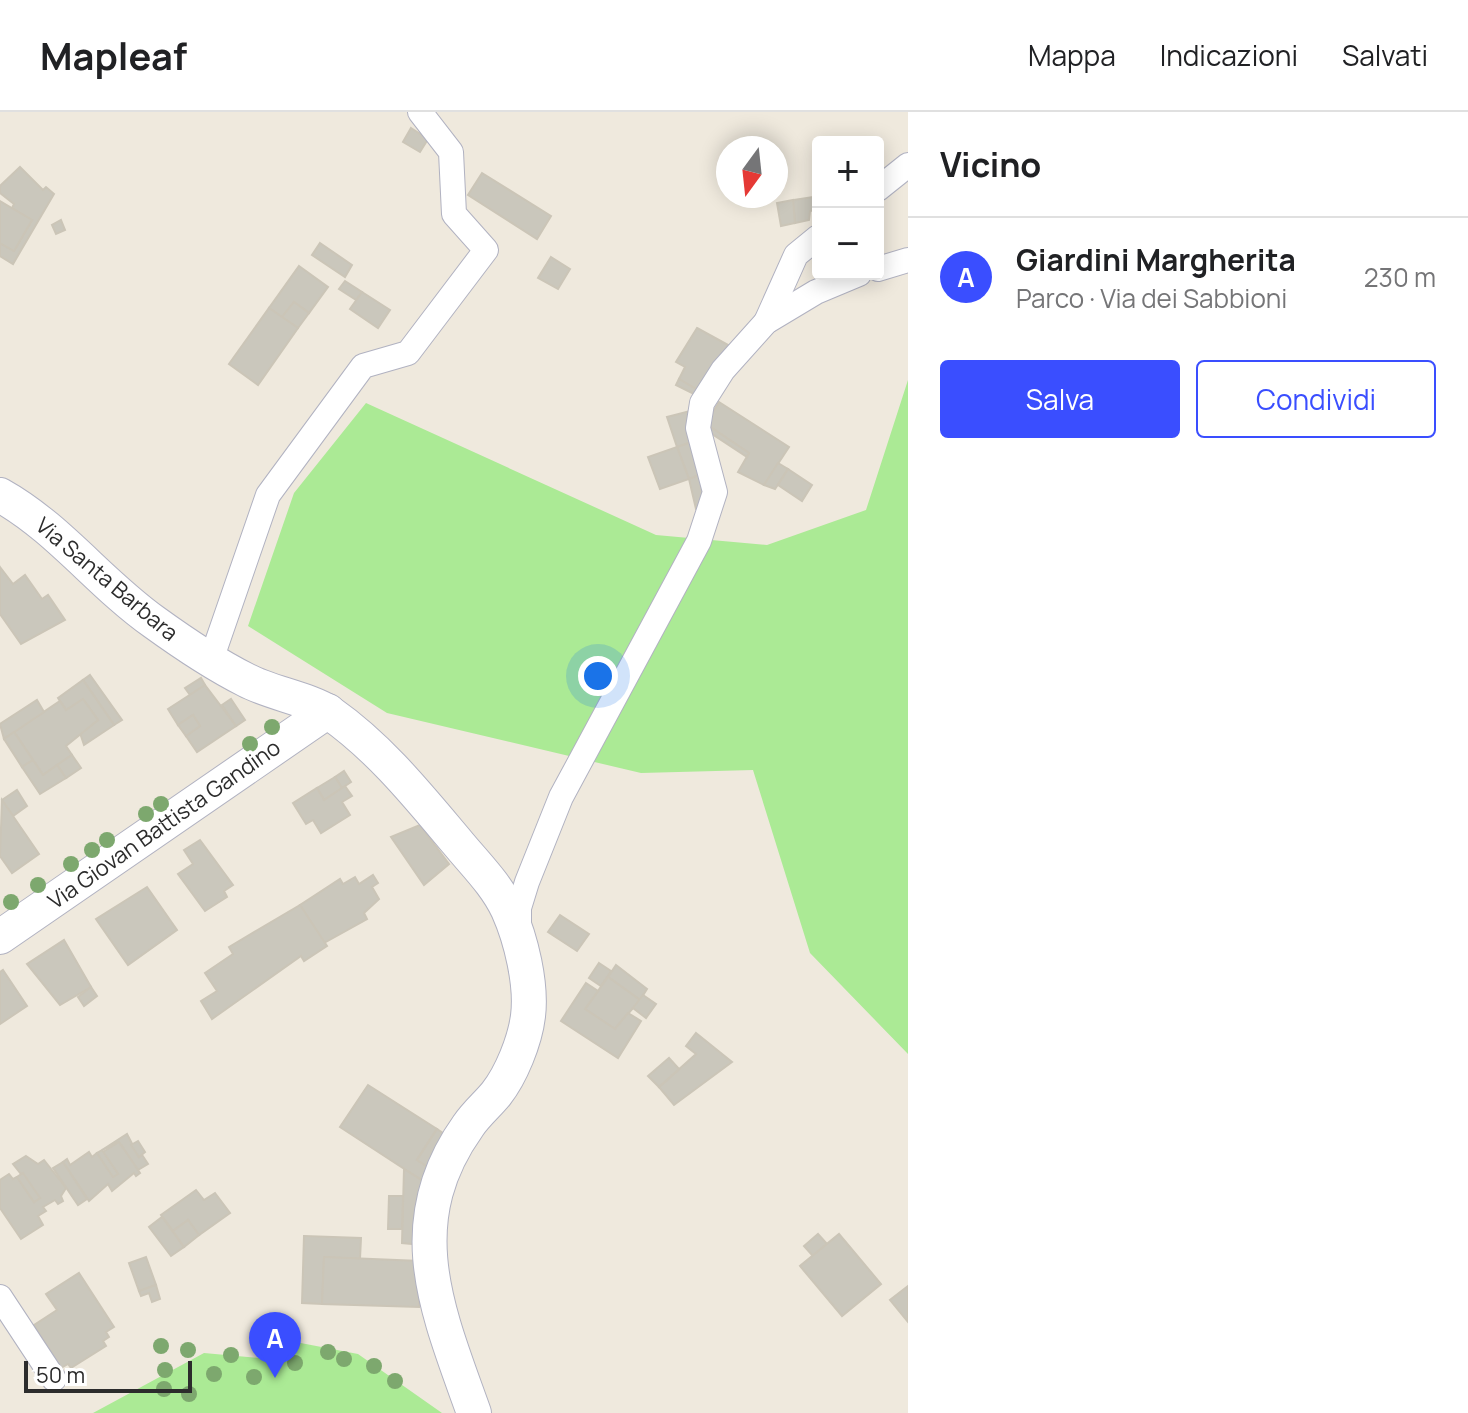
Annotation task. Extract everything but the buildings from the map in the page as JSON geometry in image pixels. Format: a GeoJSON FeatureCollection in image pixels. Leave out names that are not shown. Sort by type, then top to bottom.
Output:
{"type":"FeatureCollection","features":[{"type":"Feature","properties":{"kind":"street"},"geometry":{"type":"LineString","coordinates":[[211,660],[268,495],[363,366],[408,353],[486,250],[454,214],[451,152],[420,112]]}},
{"type":"Feature","properties":{"kind":"street"},"geometry":{"type":"LineString","coordinates":[[884,184],[908,165]]}},
{"type":"Feature","properties":{"kind":"street"},"geometry":{"type":"LineString","coordinates":[[766,322],[796,255],[812,242]]}},
{"type":"Feature","properties":{"kind":"street"},"geometry":{"type":"LineString","coordinates":[[884,267],[908,260]]}},
{"type":"Feature","properties":{"kind":"street"},"geometry":{"type":"LineString","coordinates":[[520,947],[519,908],[561,797],[683,576],[711,509],[715,492],[698,428],[702,403],[723,370],[766,322],[816,292],[845,280]]}},
{"type":"Feature","properties":{"kind":"street","name":"Via Santa Barbara"},"geometry":{"type":"LineString","coordinates":[[0,495],[52,529],[83,562],[150,620],[246,680],[328,711],[390,766],[485,874],[508,910],[520,947],[529,1014],[524,1037],[498,1093],[468,1125],[455,1148],[431,1202],[429,1224],[428,1265],[440,1317],[474,1413]]}},
{"type":"Feature","properties":{"kind":"street","name":"Via Giovan Battista Gandino"},"geometry":{"type":"LineString","coordinates":[[0,937],[328,711]]}},
{"type":"Feature","properties":{"kind":"street"},"geometry":{"type":"LineString","coordinates":[[0,1297],[54,1379]]}},
{"type":"Feature","properties":{"kind":"green space"},"geometry":{"type":"Polygon","coordinates":[[[908,380],[908,1054],[810,953],[753,770],[641,773],[387,713],[248,626],[294,493],[366,403],[656,535],[767,545],[866,510],[908,380]]]}},
{"type":"Feature","properties":{"kind":"green space"},"geometry":{"type":"Polygon","coordinates":[[[285,1340],[358,1354],[442,1413],[93,1413],[204,1353],[271,1359],[285,1340]]]}},
{"type":"Feature","properties":{"kind":"place","name":"Giardini Margherita"},"geometry":{"type":"Point","coordinates":[275,1378]}}]}
